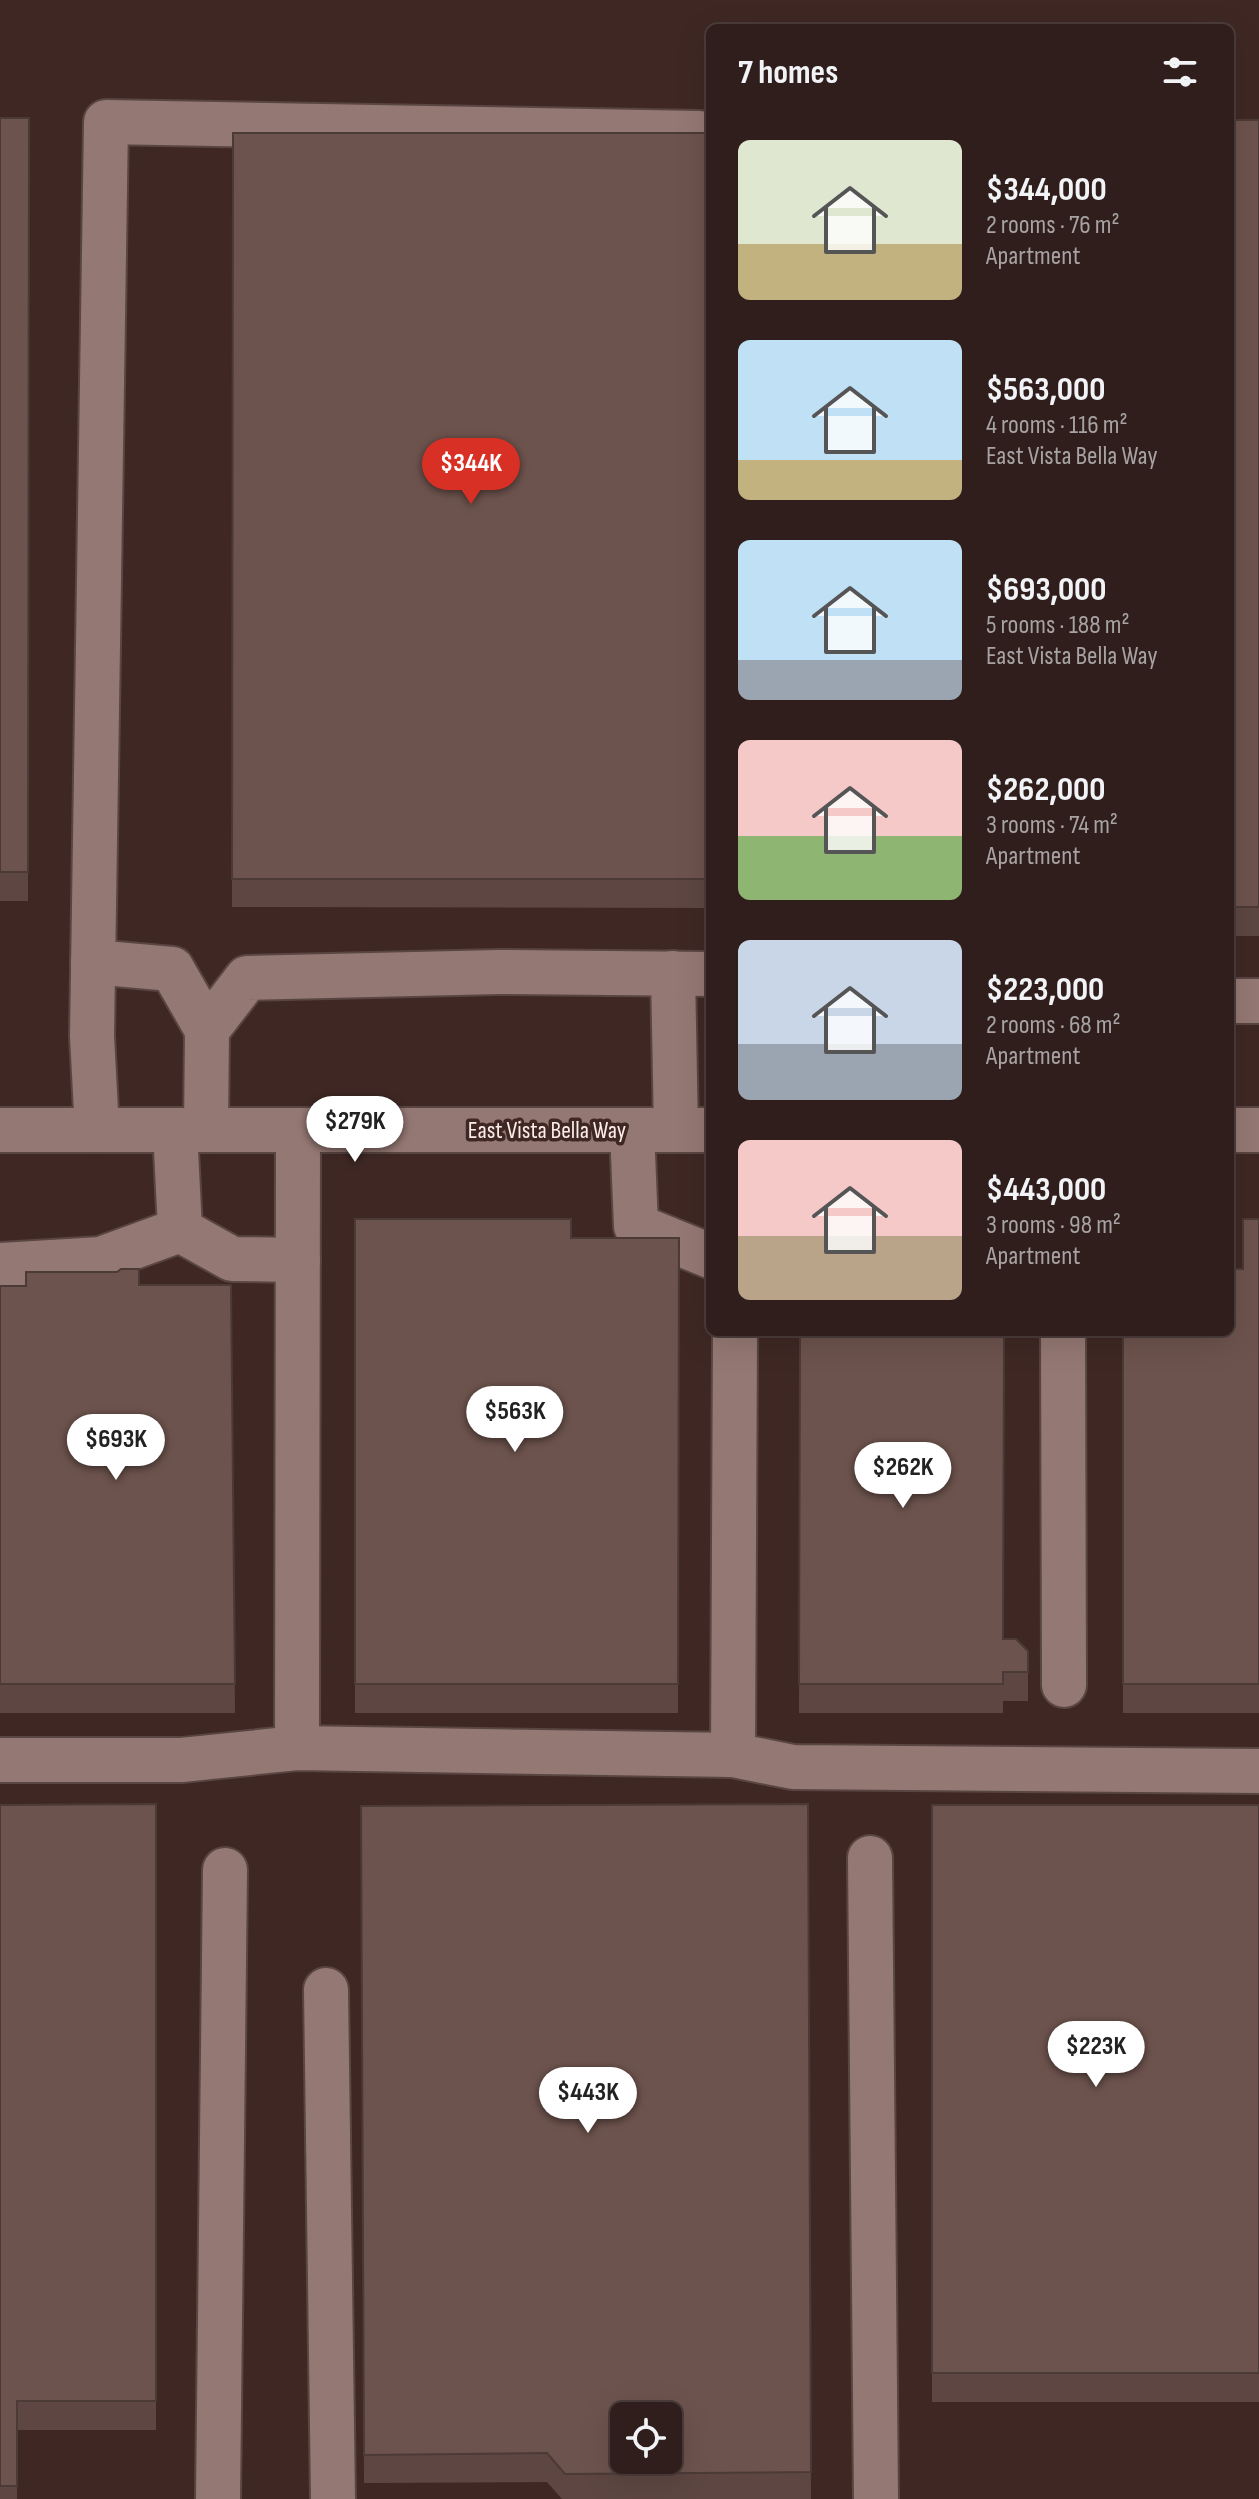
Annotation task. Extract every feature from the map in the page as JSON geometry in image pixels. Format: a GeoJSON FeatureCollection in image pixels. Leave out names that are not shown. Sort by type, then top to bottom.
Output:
{"type":"FeatureCollection","features":[{"type":"Feature","properties":{"kind":"street"},"geometry":{"type":"LineString","coordinates":[[97,1130],[92,1036],[106,122],[699,133]]}},
{"type":"Feature","properties":{"kind":"street"},"geometry":{"type":"LineString","coordinates":[[93,962],[172,969],[207,1030]]}},
{"type":"Feature","properties":{"kind":"street"},"geometry":{"type":"LineString","coordinates":[[180,1230],[190,1130],[207,1030],[247,978],[499,972],[691,974],[693,1130]]}},
{"type":"Feature","properties":{"kind":"street"},"geometry":{"type":"LineString","coordinates":[[1234,1001],[1259,1001]]}},
{"type":"Feature","properties":{"kind":"street","name":"East Vista Bella Way"},"geometry":{"type":"LineString","coordinates":[[0,1130],[693,1130]]}},
{"type":"Feature","properties":{"kind":"street"},"geometry":{"type":"LineString","coordinates":[[297,1748],[298,1130]]}},
{"type":"Feature","properties":{"kind":"street"},"geometry":{"type":"LineString","coordinates":[[632,1130],[636,1226],[706,1254]]}},
{"type":"Feature","properties":{"kind":"street"},"geometry":{"type":"LineString","coordinates":[[1234,1130],[1259,1130]]}},
{"type":"Feature","properties":{"kind":"street"},"geometry":{"type":"LineString","coordinates":[[0,1265],[101,1259],[180,1230],[232,1259],[298,1260]]}},
{"type":"Feature","properties":{"kind":"street"},"geometry":{"type":"LineString","coordinates":[[733,1755],[735,1336]]}},
{"type":"Feature","properties":{"kind":"street"},"geometry":{"type":"LineString","coordinates":[[1063,1336],[1064,1685]]}},
{"type":"Feature","properties":{"kind":"street"},"geometry":{"type":"LineString","coordinates":[[0,1760],[182,1760],[297,1748],[733,1755],[793,1767],[1259,1771]]}},
{"type":"Feature","properties":{"kind":"street"},"geometry":{"type":"LineString","coordinates":[[870,1858],[876,2499]]}},
{"type":"Feature","properties":{"kind":"street"},"geometry":{"type":"LineString","coordinates":[[218,2499],[225,1870]]}},
{"type":"Feature","properties":{"kind":"street"},"geometry":{"type":"LineString","coordinates":[[326,1990],[333,2499]]}},
{"type":"Feature","properties":{"kind":"building"},"geometry":{"type":"Polygon","coordinates":[[[0,118],[29,118],[28,872],[0,872],[0,118]]]}},
{"type":"Feature","properties":{"kind":"building"},"geometry":{"type":"Polygon","coordinates":[[[1234,120],[1259,120],[1259,907],[1234,907],[1234,120]]]}},
{"type":"Feature","properties":{"kind":"building"},"geometry":{"type":"Polygon","coordinates":[[[233,133],[706,133],[706,879],[232,879],[233,133]]]}},
{"type":"Feature","properties":{"kind":"building"},"geometry":{"type":"Polygon","coordinates":[[[355,1219],[571,1219],[571,1238],[679,1238],[678,1684],[355,1684],[355,1219]]]}},
{"type":"Feature","properties":{"kind":"building"},"geometry":{"type":"Polygon","coordinates":[[[1243,1219],[1259,1219],[1259,1684],[1123,1684],[1123,1336],[1234,1336],[1234,1269],[1243,1269],[1243,1219]]]}},
{"type":"Feature","properties":{"kind":"building"},"geometry":{"type":"Polygon","coordinates":[[[121,1269],[139,1269],[139,1285],[231,1285],[235,1684],[0,1684],[0,1286],[26,1286],[26,1272],[117,1272],[121,1269]]]}},
{"type":"Feature","properties":{"kind":"building"},"geometry":{"type":"Polygon","coordinates":[[[800,1336],[1004,1336],[1003,1639],[1016,1639],[1028,1651],[1028,1672],[1003,1672],[1003,1684],[799,1684],[800,1336]]]}},
{"type":"Feature","properties":{"kind":"building"},"geometry":{"type":"Polygon","coordinates":[[[156,1804],[156,2401],[17,2401],[17,2486],[0,2486],[0,1805],[156,1804]]]}},
{"type":"Feature","properties":{"kind":"building"},"geometry":{"type":"Polygon","coordinates":[[[808,1804],[811,2472],[682,2473],[682,2402],[610,2402],[610,2474],[565,2474],[547,2453],[364,2455],[361,1806],[808,1804]]]}},
{"type":"Feature","properties":{"kind":"building"},"geometry":{"type":"Polygon","coordinates":[[[932,1805],[1259,1805],[1259,2373],[932,2373],[932,1805]]]}}]}
